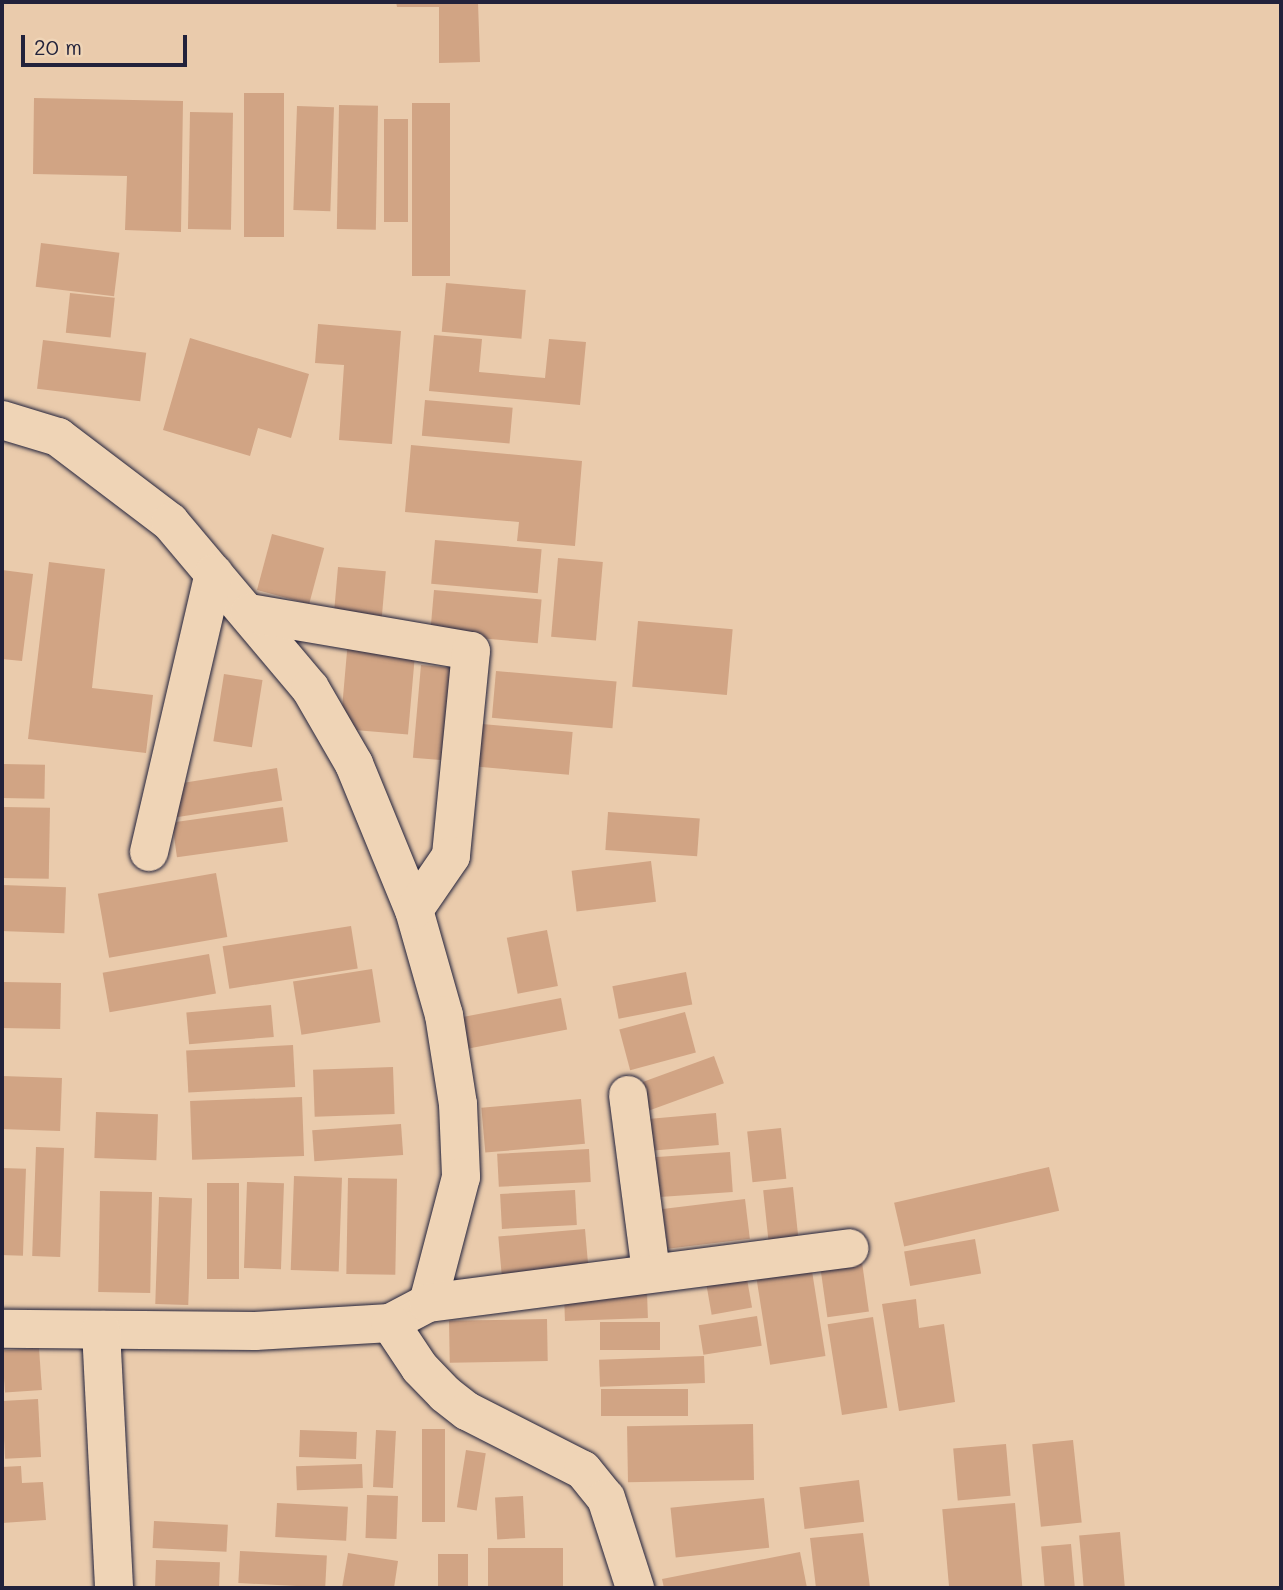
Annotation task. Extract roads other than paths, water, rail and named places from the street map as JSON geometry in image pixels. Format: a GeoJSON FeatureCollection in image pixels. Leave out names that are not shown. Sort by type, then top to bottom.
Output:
{"type":"FeatureCollection","features":[{"type":"Feature","properties":{"kind":"street"},"geometry":{"type":"LineString","coordinates":[[2,420],[58,437],[170,522],[310,688],[354,764],[414,910],[444,1015],[458,1104],[461,1177],[428,1303]]}},
{"type":"Feature","properties":{"kind":"street"},"geometry":{"type":"LineString","coordinates":[[149,852],[214,573]]}},
{"type":"Feature","properties":{"kind":"street"},"geometry":{"type":"LineString","coordinates":[[249,613],[471,651],[451,856],[414,910]]}},
{"type":"Feature","properties":{"kind":"street"},"geometry":{"type":"LineString","coordinates":[[628,1095],[651,1272]]}},
{"type":"Feature","properties":{"kind":"street"},"geometry":{"type":"LineString","coordinates":[[2,1329],[255,1331],[390,1323],[428,1303],[849,1248]]}},
{"type":"Feature","properties":{"kind":"street"},"geometry":{"type":"LineString","coordinates":[[390,1323],[420,1368],[456,1402],[583,1470],[606,1498],[635,1588]]}},
{"type":"Feature","properties":{"kind":"street"},"geometry":{"type":"LineString","coordinates":[[101,1330],[114,1588]]}}]}
